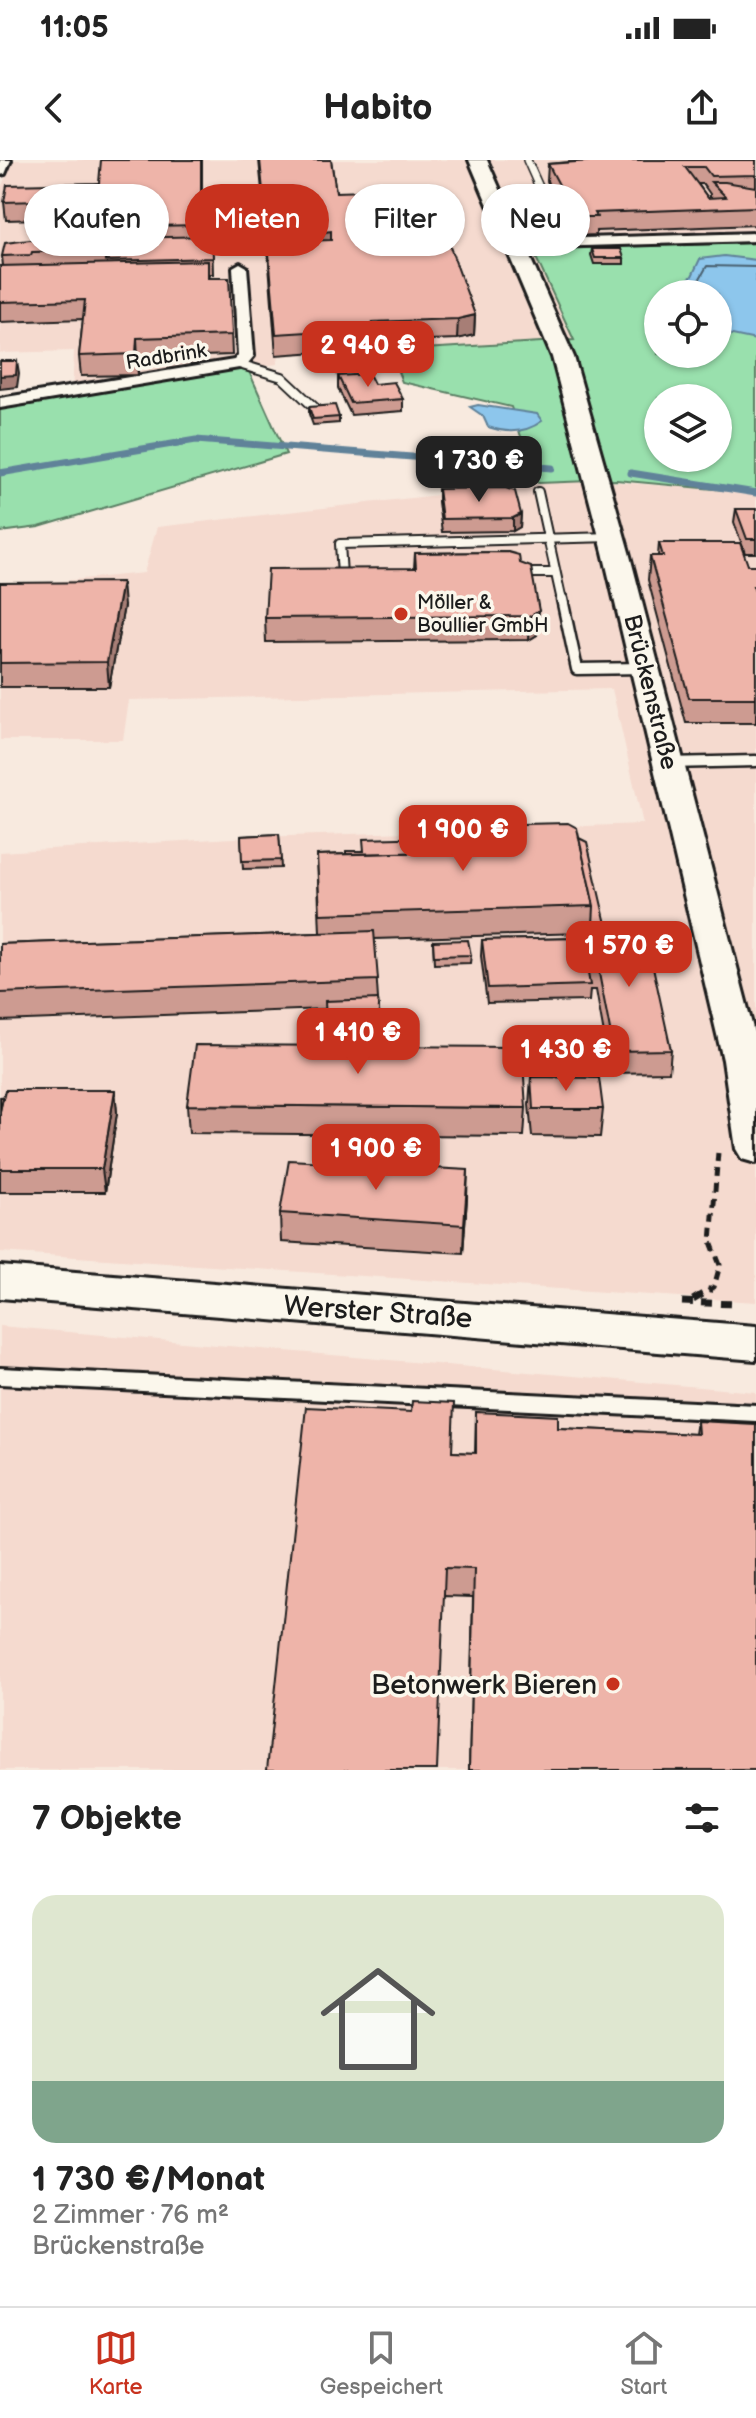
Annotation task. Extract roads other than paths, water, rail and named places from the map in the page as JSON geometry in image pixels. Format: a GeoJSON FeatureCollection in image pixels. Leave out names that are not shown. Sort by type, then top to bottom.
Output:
{"type":"FeatureCollection","features":[{"type":"Feature","properties":{"kind":"main road","name":"Brückenstraße"},"geometry":{"type":"LineString","coordinates":[[478,160],[489,184]]}},
{"type":"Feature","properties":{"kind":"main road","name":"Brückenstraße"},"geometry":{"type":"LineString","coordinates":[[520,256],[557,337],[612,537],[668,763],[749,1059],[756,1149]]}},
{"type":"Feature","properties":{"kind":"main road","name":"Werster Straße"},"geometry":{"type":"LineString","coordinates":[[0,1282],[756,1343]]}},
{"type":"Feature","properties":{"kind":"street"},"geometry":{"type":"LineString","coordinates":[[0,171],[5,160]]}},
{"type":"Feature","properties":{"kind":"street"},"geometry":{"type":"LineString","coordinates":[[590,242],[756,237]]}},
{"type":"Feature","properties":{"kind":"street","name":"Radbrink"},"geometry":{"type":"LineString","coordinates":[[0,403],[239,364],[246,356],[240,267]]}},
{"type":"Feature","properties":{"kind":"lane"},"geometry":{"type":"LineString","coordinates":[[527,160],[538,184]]}},
{"type":"Feature","properties":{"kind":"lane"},"geometry":{"type":"LineString","coordinates":[[239,364],[266,369],[292,381],[315,408]]}},
{"type":"Feature","properties":{"kind":"lane"},"geometry":{"type":"LineString","coordinates":[[538,492],[577,669],[645,668]]}},
{"type":"Feature","properties":{"kind":"lane"},"geometry":{"type":"LineString","coordinates":[[366,575],[342,575],[340,544],[612,537]]}},
{"type":"Feature","properties":{"kind":"lane"},"geometry":{"type":"LineString","coordinates":[[512,573],[555,573]]}},
{"type":"Feature","properties":{"kind":"lane"},"geometry":{"type":"LineString","coordinates":[[668,763],[756,761]]}},
{"type":"Feature","properties":{"kind":"lane"},"geometry":{"type":"LineString","coordinates":[[0,1376],[756,1413]]}},
{"type":"Feature","properties":{"kind":"water"},"geometry":{"type":"Polygon","coordinates":[[[724,256],[756,260],[756,340],[732,335],[732,280],[687,280],[700,259],[724,256]]]}},
{"type":"Feature","properties":{"kind":"water"},"geometry":{"type":"Polygon","coordinates":[[[478,405],[537,414],[542,421],[523,430],[495,429],[488,427],[483,416],[470,407],[478,405]]]}},
{"type":"Feature","properties":{"kind":"waterway"},"geometry":{"type":"LineString","coordinates":[[0,473],[196,440],[552,468]]}},
{"type":"Feature","properties":{"kind":"waterway"},"geometry":{"type":"LineString","coordinates":[[631,473],[756,493]]}},
{"type":"Feature","properties":{"kind":"place","name":"Möller & Boullier GmbH"},"geometry":{"type":"Point","coordinates":[401,614]}},
{"type":"Feature","properties":{"kind":"place","name":"Betonwerk Bieren"},"geometry":{"type":"Point","coordinates":[613,1684]}}]}
